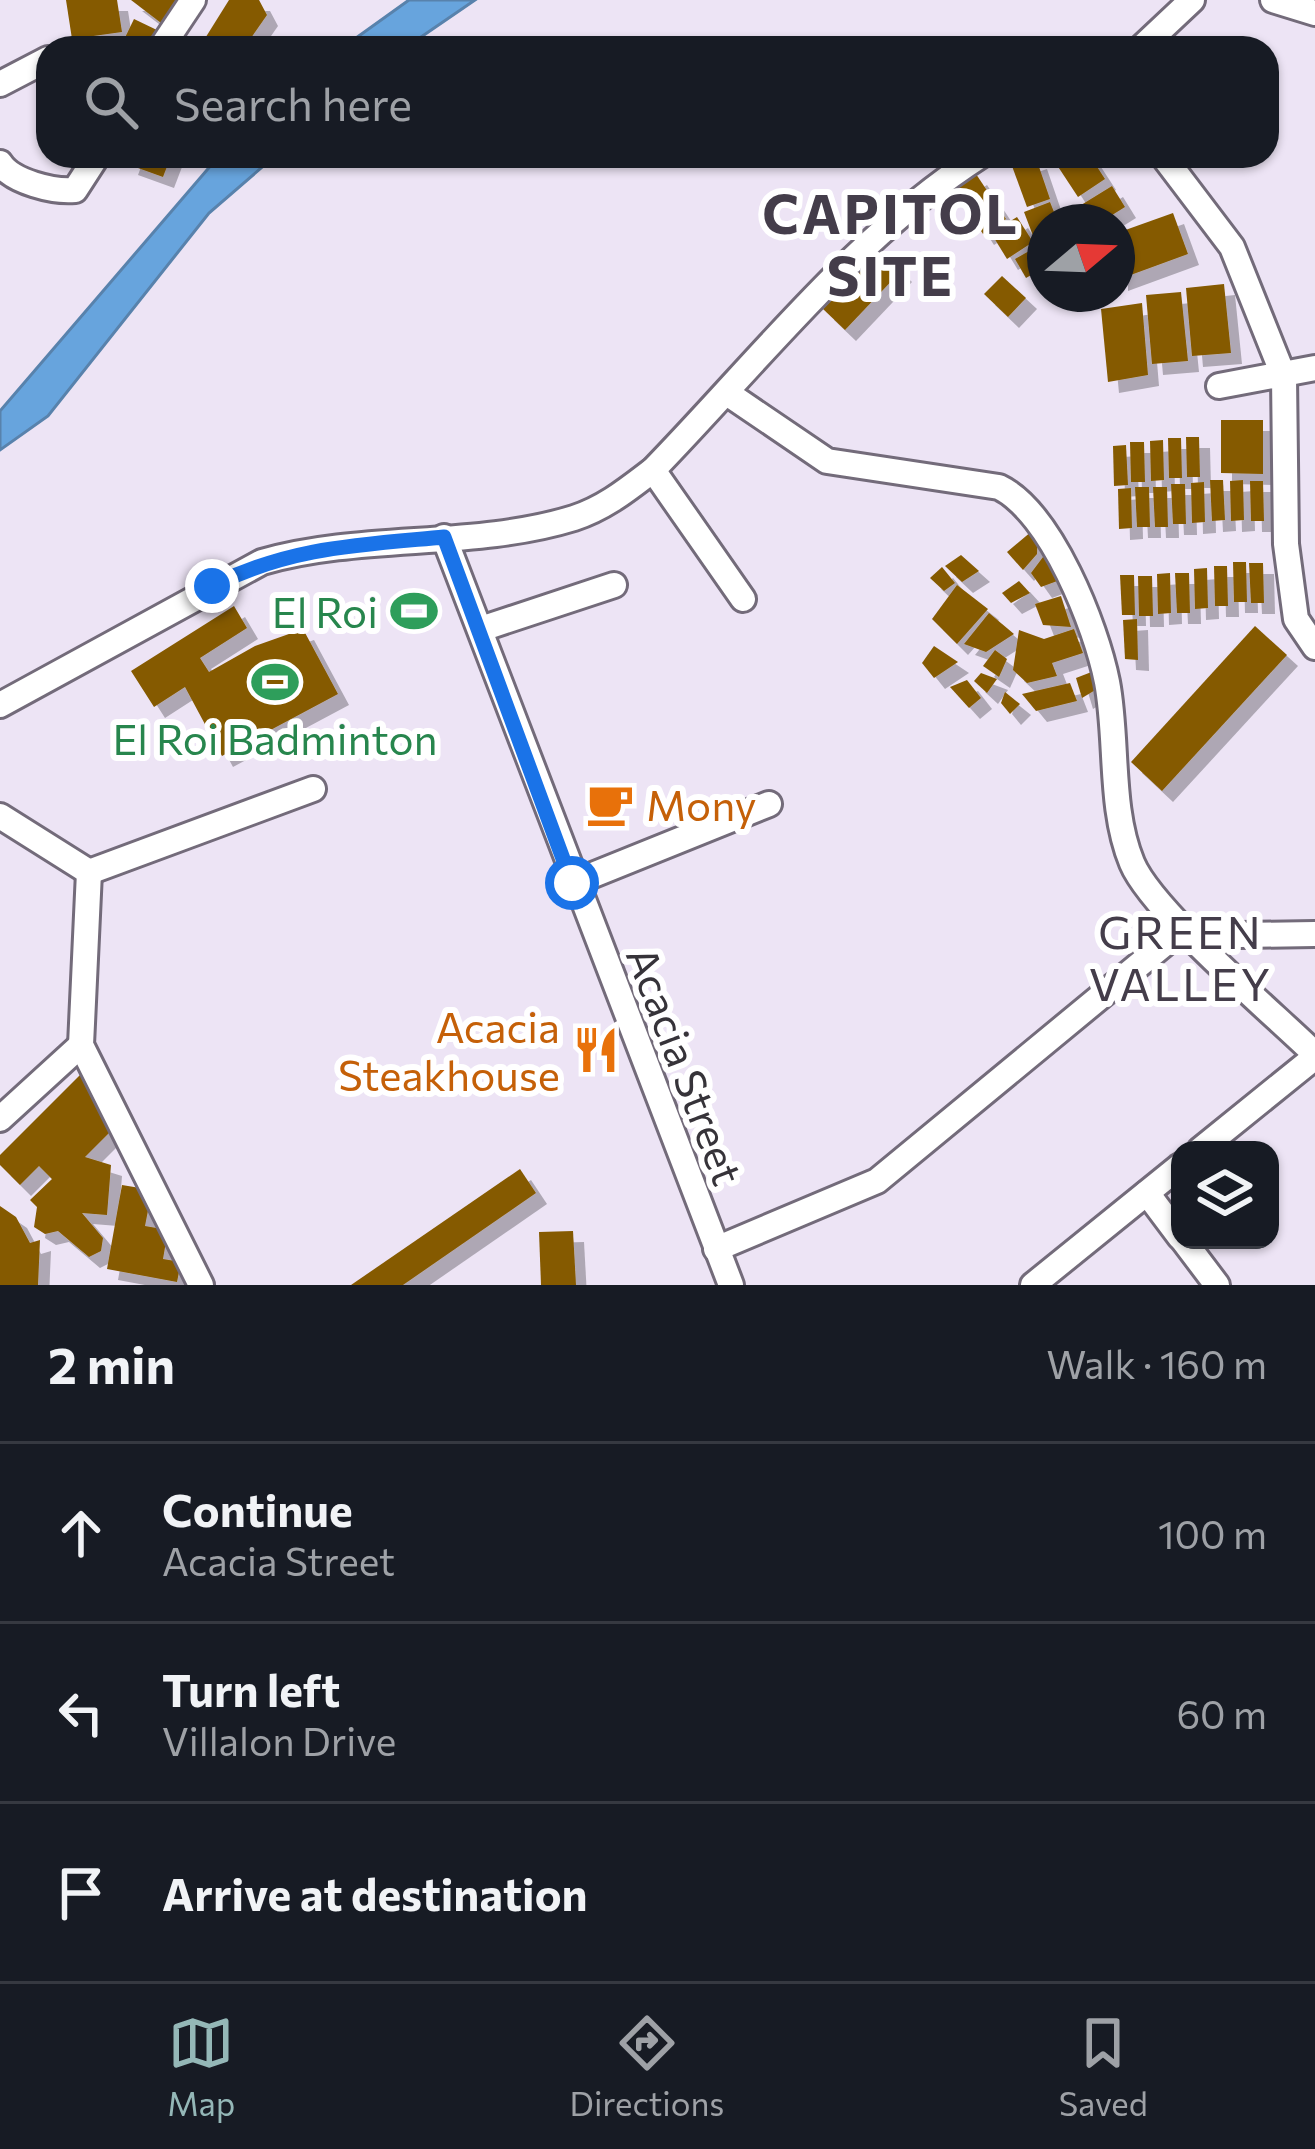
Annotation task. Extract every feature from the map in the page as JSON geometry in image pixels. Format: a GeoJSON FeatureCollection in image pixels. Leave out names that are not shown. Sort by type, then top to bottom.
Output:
{"type":"FeatureCollection","features":[{"type":"Feature","properties":{"kind":"street"},"geometry":{"type":"LineString","coordinates":[[169,36],[193,0]]}},
{"type":"Feature","properties":{"kind":"street"},"geometry":{"type":"LineString","coordinates":[[1154,36],[1192,0]]}},
{"type":"Feature","properties":{"kind":"street"},"geometry":{"type":"LineString","coordinates":[[1273,0],[1315,13]]}},
{"type":"Feature","properties":{"kind":"street"},"geometry":{"type":"LineString","coordinates":[[0,84],[36,65]]}},
{"type":"Feature","properties":{"kind":"street"},"geometry":{"type":"LineString","coordinates":[[0,163],[6,172],[61,191],[75,190],[89,168]]}},
{"type":"Feature","properties":{"kind":"street"},"geometry":{"type":"LineString","coordinates":[[0,705],[262,562],[304,550],[574,518],[613,501],[653,470],[882,231],[924,192],[961,168]]}},
{"type":"Feature","properties":{"kind":"street"},"geometry":{"type":"LineString","coordinates":[[1172,168],[1232,248],[1284,377],[1286,544],[1296,620],[1315,647]]}},
{"type":"Feature","properties":{"kind":"street"},"geometry":{"type":"LineString","coordinates":[[1219,386],[1315,368]]}},
{"type":"Feature","properties":{"kind":"street"},"geometry":{"type":"LineString","coordinates":[[728,393],[827,461],[999,487],[1017,496],[1041,525],[1067,572],[1107,679],[1133,867],[1191,935],[1315,1055],[1211,1141]]}},
{"type":"Feature","properties":{"kind":"street"},"geometry":{"type":"LineString","coordinates":[[653,470],[743,599]]}},
{"type":"Feature","properties":{"kind":"street","name":"Acacia Street"},"geometry":{"type":"LineString","coordinates":[[444,537],[482,629],[572,883],[731,1285]]}},
{"type":"Feature","properties":{"kind":"street"},"geometry":{"type":"LineString","coordinates":[[482,629],[614,585]]}},
{"type":"Feature","properties":{"kind":"street"},"geometry":{"type":"LineString","coordinates":[[89,872],[313,789]]}},
{"type":"Feature","properties":{"kind":"street"},"geometry":{"type":"LineString","coordinates":[[572,883],[769,804]]}},
{"type":"Feature","properties":{"kind":"street"},"geometry":{"type":"LineString","coordinates":[[0,816],[89,872]]}},
{"type":"Feature","properties":{"kind":"street"},"geometry":{"type":"LineString","coordinates":[[89,872],[81,1045],[201,1285]]}},
{"type":"Feature","properties":{"kind":"street"},"geometry":{"type":"LineString","coordinates":[[716,1249],[877,1181],[1174,936],[1315,934]]}},
{"type":"Feature","properties":{"kind":"street"},"geometry":{"type":"LineString","coordinates":[[0,1120],[81,1045]]}},
{"type":"Feature","properties":{"kind":"street"},"geometry":{"type":"LineString","coordinates":[[1036,1284],[1171,1173]]}},
{"type":"Feature","properties":{"kind":"street"},"geometry":{"type":"LineString","coordinates":[[1147,1193],[1171,1225]]}},
{"type":"Feature","properties":{"kind":"street"},"geometry":{"type":"LineString","coordinates":[[1189,1249],[1217,1285]]}},
{"type":"Feature","properties":{"kind":"water"},"geometry":{"type":"Polygon","coordinates":[[[409,0],[475,0],[422,36],[359,36],[409,0]]]}},
{"type":"Feature","properties":{"kind":"water"},"geometry":{"type":"Polygon","coordinates":[[[209,168],[261,168],[209,213],[48,416],[0,450],[0,411],[209,168]]]}},
{"type":"Feature","properties":{"kind":"building"},"geometry":{"type":"Polygon","coordinates":[[[66,0],[117,0],[122,32],[72,36],[66,0]]]}},
{"type":"Feature","properties":{"kind":"building"},"geometry":{"type":"Polygon","coordinates":[[[131,0],[183,0],[165,26],[131,0]]]}},
{"type":"Feature","properties":{"kind":"building"},"geometry":{"type":"Polygon","coordinates":[[[229,0],[259,0],[267,15],[252,36],[206,36],[229,0]]]}},
{"type":"Feature","properties":{"kind":"building"},"geometry":{"type":"Polygon","coordinates":[[[134,19],[159,31],[157,36],[126,36],[134,19]]]}},
{"type":"Feature","properties":{"kind":"building"},"geometry":{"type":"Polygon","coordinates":[[[138,168],[166,168],[163,177],[138,168]]]}},
{"type":"Feature","properties":{"kind":"building"},"geometry":{"type":"Polygon","coordinates":[[[1013,168],[1039,168],[1050,199],[1027,207],[1013,168]]]}},
{"type":"Feature","properties":{"kind":"building"},"geometry":{"type":"Polygon","coordinates":[[[1059,168],[1098,168],[1105,179],[1078,197],[1059,168]]]}},
{"type":"Feature","properties":{"kind":"building"},"geometry":{"type":"Polygon","coordinates":[[[976,174],[1006,219],[983,234],[954,189],[976,174]]]}},
{"type":"Feature","properties":{"kind":"building"},"geometry":{"type":"Polygon","coordinates":[[[1112,186],[1123,204],[1083,204],[1112,186]]]}},
{"type":"Feature","properties":{"kind":"building"},"geometry":{"type":"Polygon","coordinates":[[[1173,213],[1188,254],[1135,273],[1135,227],[1173,213]]]}},
{"type":"Feature","properties":{"kind":"building"},"geometry":{"type":"Polygon","coordinates":[[[1017,217],[1027,233],[1027,246],[1007,259],[991,233],[1017,217]]]}},
{"type":"Feature","properties":{"kind":"building"},"geometry":{"type":"Polygon","coordinates":[[[879,251],[901,271],[845,330],[823,309],[879,251]]]}},
{"type":"Feature","properties":{"kind":"building"},"geometry":{"type":"Polygon","coordinates":[[[1027,252],[1027,277],[1026,278],[1015,259],[1027,252]]]}},
{"type":"Feature","properties":{"kind":"building"},"geometry":{"type":"Polygon","coordinates":[[[1002,276],[1026,298],[1008,317],[984,294],[1002,276]]]}},
{"type":"Feature","properties":{"kind":"building"},"geometry":{"type":"Polygon","coordinates":[[[1224,284],[1231,353],[1192,356],[1186,288],[1224,284]]]}},
{"type":"Feature","properties":{"kind":"building"},"geometry":{"type":"Polygon","coordinates":[[[1181,292],[1188,361],[1152,364],[1146,295],[1181,292]]]}},
{"type":"Feature","properties":{"kind":"building"},"geometry":{"type":"Polygon","coordinates":[[[1142,303],[1148,375],[1108,382],[1101,312],[1135,312],[1135,304],[1142,303]]]}},
{"type":"Feature","properties":{"kind":"building"},"geometry":{"type":"Polygon","coordinates":[[[1221,420],[1263,420],[1263,474],[1221,473],[1221,420]]]}},
{"type":"Feature","properties":{"kind":"building"},"geometry":{"type":"Polygon","coordinates":[[[1186,437],[1199,437],[1200,477],[1187,477],[1186,437]]]}},
{"type":"Feature","properties":{"kind":"building"},"geometry":{"type":"Polygon","coordinates":[[[1168,438],[1181,438],[1182,478],[1169,478],[1168,438]]]}},
{"type":"Feature","properties":{"kind":"building"},"geometry":{"type":"Polygon","coordinates":[[[1163,440],[1164,480],[1151,481],[1150,441],[1163,440]]]}},
{"type":"Feature","properties":{"kind":"building"},"geometry":{"type":"Polygon","coordinates":[[[1130,442],[1144,442],[1145,482],[1131,482],[1130,442]]]}},
{"type":"Feature","properties":{"kind":"building"},"geometry":{"type":"Polygon","coordinates":[[[1126,445],[1128,485],[1114,486],[1113,446],[1126,445]]]}},
{"type":"Feature","properties":{"kind":"building"},"geometry":{"type":"Polygon","coordinates":[[[1210,480],[1223,480],[1225,520],[1212,521],[1210,480]]]}},
{"type":"Feature","properties":{"kind":"building"},"geometry":{"type":"Polygon","coordinates":[[[1243,480],[1244,520],[1231,521],[1230,481],[1243,480]]]}},
{"type":"Feature","properties":{"kind":"building"},"geometry":{"type":"Polygon","coordinates":[[[1250,481],[1263,481],[1264,521],[1251,521],[1250,481]]]}},
{"type":"Feature","properties":{"kind":"building"},"geometry":{"type":"Polygon","coordinates":[[[1204,482],[1205,522],[1192,523],[1191,483],[1204,482]]]}},
{"type":"Feature","properties":{"kind":"building"},"geometry":{"type":"Polygon","coordinates":[[[1171,484],[1185,484],[1186,524],[1173,524],[1171,484]]]}},
{"type":"Feature","properties":{"kind":"building"},"geometry":{"type":"Polygon","coordinates":[[[1135,487],[1149,487],[1150,527],[1137,527],[1135,487]]]}},
{"type":"Feature","properties":{"kind":"building"},"geometry":{"type":"Polygon","coordinates":[[[1153,487],[1167,487],[1168,527],[1155,527],[1153,487]]]}},
{"type":"Feature","properties":{"kind":"building"},"geometry":{"type":"Polygon","coordinates":[[[1131,488],[1132,528],[1119,529],[1118,489],[1131,488]]]}},
{"type":"Feature","properties":{"kind":"building"},"geometry":{"type":"Polygon","coordinates":[[[1038,526],[1037,554],[1023,570],[1007,552],[1038,526]]]}},
{"type":"Feature","properties":{"kind":"building"},"geometry":{"type":"Polygon","coordinates":[[[1046,553],[1060,580],[1041,587],[1031,573],[1046,553]]]}},
{"type":"Feature","properties":{"kind":"building"},"geometry":{"type":"Polygon","coordinates":[[[961,555],[979,571],[962,582],[945,566],[961,555]]]}},
{"type":"Feature","properties":{"kind":"building"},"geometry":{"type":"Polygon","coordinates":[[[1233,562],[1246,562],[1247,602],[1234,602],[1233,562]]]}},
{"type":"Feature","properties":{"kind":"building"},"geometry":{"type":"Polygon","coordinates":[[[1249,563],[1263,563],[1264,603],[1251,603],[1249,563]]]}},
{"type":"Feature","properties":{"kind":"building"},"geometry":{"type":"Polygon","coordinates":[[[1214,566],[1227,566],[1228,606],[1215,606],[1214,566]]]}},
{"type":"Feature","properties":{"kind":"building"},"geometry":{"type":"Polygon","coordinates":[[[942,567],[955,583],[944,591],[930,578],[942,567]]]}},
{"type":"Feature","properties":{"kind":"building"},"geometry":{"type":"Polygon","coordinates":[[[1207,568],[1208,608],[1195,609],[1194,569],[1207,568]]]}},
{"type":"Feature","properties":{"kind":"building"},"geometry":{"type":"Polygon","coordinates":[[[1170,573],[1171,613],[1158,614],[1157,574],[1170,573]]]}},
{"type":"Feature","properties":{"kind":"building"},"geometry":{"type":"Polygon","coordinates":[[[1175,573],[1189,573],[1190,613],[1177,613],[1175,573]]]}},
{"type":"Feature","properties":{"kind":"building"},"geometry":{"type":"Polygon","coordinates":[[[1120,575],[1134,575],[1135,615],[1122,615],[1120,575]]]}},
{"type":"Feature","properties":{"kind":"building"},"geometry":{"type":"Polygon","coordinates":[[[1138,576],[1152,576],[1153,616],[1139,616],[1138,576]]]}},
{"type":"Feature","properties":{"kind":"building"},"geometry":{"type":"Polygon","coordinates":[[[1019,581],[1030,593],[1011,603],[1002,593],[1019,581]]]}},
{"type":"Feature","properties":{"kind":"building"},"geometry":{"type":"Polygon","coordinates":[[[957,585],[988,609],[957,644],[932,619],[957,585]]]}},
{"type":"Feature","properties":{"kind":"building"},"geometry":{"type":"Polygon","coordinates":[[[1061,596],[1071,627],[1043,625],[1035,604],[1061,596]]]}},
{"type":"Feature","properties":{"kind":"building"},"geometry":{"type":"Polygon","coordinates":[[[234,606],[247,628],[200,658],[209,672],[255,646],[303,629],[338,694],[222,756],[185,687],[154,707],[131,671],[234,606]]]}},
{"type":"Feature","properties":{"kind":"building"},"geometry":{"type":"Polygon","coordinates":[[[989,613],[1014,634],[986,652],[964,644],[989,613]]]}},
{"type":"Feature","properties":{"kind":"building"},"geometry":{"type":"Polygon","coordinates":[[[1137,619],[1138,660],[1125,659],[1123,620],[1137,619]]]}},
{"type":"Feature","properties":{"kind":"building"},"geometry":{"type":"Polygon","coordinates":[[[1255,626],[1287,655],[1162,791],[1131,762],[1255,626]]]}},
{"type":"Feature","properties":{"kind":"building"},"geometry":{"type":"Polygon","coordinates":[[[1074,629],[1083,653],[1052,663],[1057,676],[1027,683],[1013,670],[1019,630],[1044,639],[1074,629]]]}},
{"type":"Feature","properties":{"kind":"building"},"geometry":{"type":"Polygon","coordinates":[[[934,646],[958,662],[934,678],[922,663],[934,646]]]}},
{"type":"Feature","properties":{"kind":"building"},"geometry":{"type":"Polygon","coordinates":[[[995,650],[1007,659],[999,677],[983,666],[995,650]]]}},
{"type":"Feature","properties":{"kind":"building"},"geometry":{"type":"Polygon","coordinates":[[[1094,671],[1097,689],[1082,698],[1076,678],[1094,671]]]}},
{"type":"Feature","properties":{"kind":"building"},"geometry":{"type":"Polygon","coordinates":[[[981,673],[997,679],[987,693],[974,681],[981,673]]]}},
{"type":"Feature","properties":{"kind":"building"},"geometry":{"type":"Polygon","coordinates":[[[967,680],[981,698],[969,708],[950,687],[967,680]]]}},
{"type":"Feature","properties":{"kind":"building"},"geometry":{"type":"Polygon","coordinates":[[[1070,683],[1077,701],[1036,711],[1022,694],[1070,683]]]}},
{"type":"Feature","properties":{"kind":"building"},"geometry":{"type":"Polygon","coordinates":[[[1005,692],[1020,704],[1010,714],[1001,703],[1005,692]]]}},
{"type":"Feature","properties":{"kind":"building"},"geometry":{"type":"Polygon","coordinates":[[[81,1074],[112,1130],[85,1157],[111,1165],[107,1215],[82,1213],[103,1238],[101,1251],[89,1257],[58,1231],[45,1234],[34,1227],[37,1207],[30,1200],[52,1179],[39,1166],[20,1185],[0,1165],[0,1155],[81,1074]]]}},
{"type":"Feature","properties":{"kind":"building"},"geometry":{"type":"Polygon","coordinates":[[[520,1169],[536,1193],[403,1285],[351,1285],[520,1169]]]}},
{"type":"Feature","properties":{"kind":"building"},"geometry":{"type":"Polygon","coordinates":[[[122,1185],[152,1190],[145,1226],[168,1230],[163,1259],[181,1262],[177,1282],[107,1269],[122,1185]]]}},
{"type":"Feature","properties":{"kind":"building"},"geometry":{"type":"Polygon","coordinates":[[[0,1206],[16,1217],[30,1243],[40,1240],[38,1285],[0,1285],[0,1206]]]}},
{"type":"Feature","properties":{"kind":"building"},"geometry":{"type":"Polygon","coordinates":[[[573,1231],[576,1285],[541,1285],[539,1232],[573,1231]]]}},
{"type":"Feature","properties":{"kind":"place","name":"El Roi"},"geometry":{"type":"Point","coordinates":[414,611]}},
{"type":"Feature","properties":{"kind":"place","name":"El Roi Badminton"},"geometry":{"type":"Point","coordinates":[275,682]}},
{"type":"Feature","properties":{"kind":"place","name":"Mony"},"geometry":{"type":"Point","coordinates":[610,804]}},
{"type":"Feature","properties":{"kind":"place","name":"Acacia Steakhouse"},"geometry":{"type":"Point","coordinates":[596,1050]}},
{"type":"Feature","properties":{"kind":"district","name":"CAPITOL SITE"},"geometry":{"type":"Point","coordinates":[891,243]}},
{"type":"Feature","properties":{"kind":"district","name":"GREEN VALLEY"},"geometry":{"type":"Point","coordinates":[1181,956]}},
{"type":"Feature","properties":{"kind":"route"},"geometry":{"type":"LineString","coordinates":[[212,586],[262,562],[304,550],[444,537],[482,629],[572,883]]}}]}
